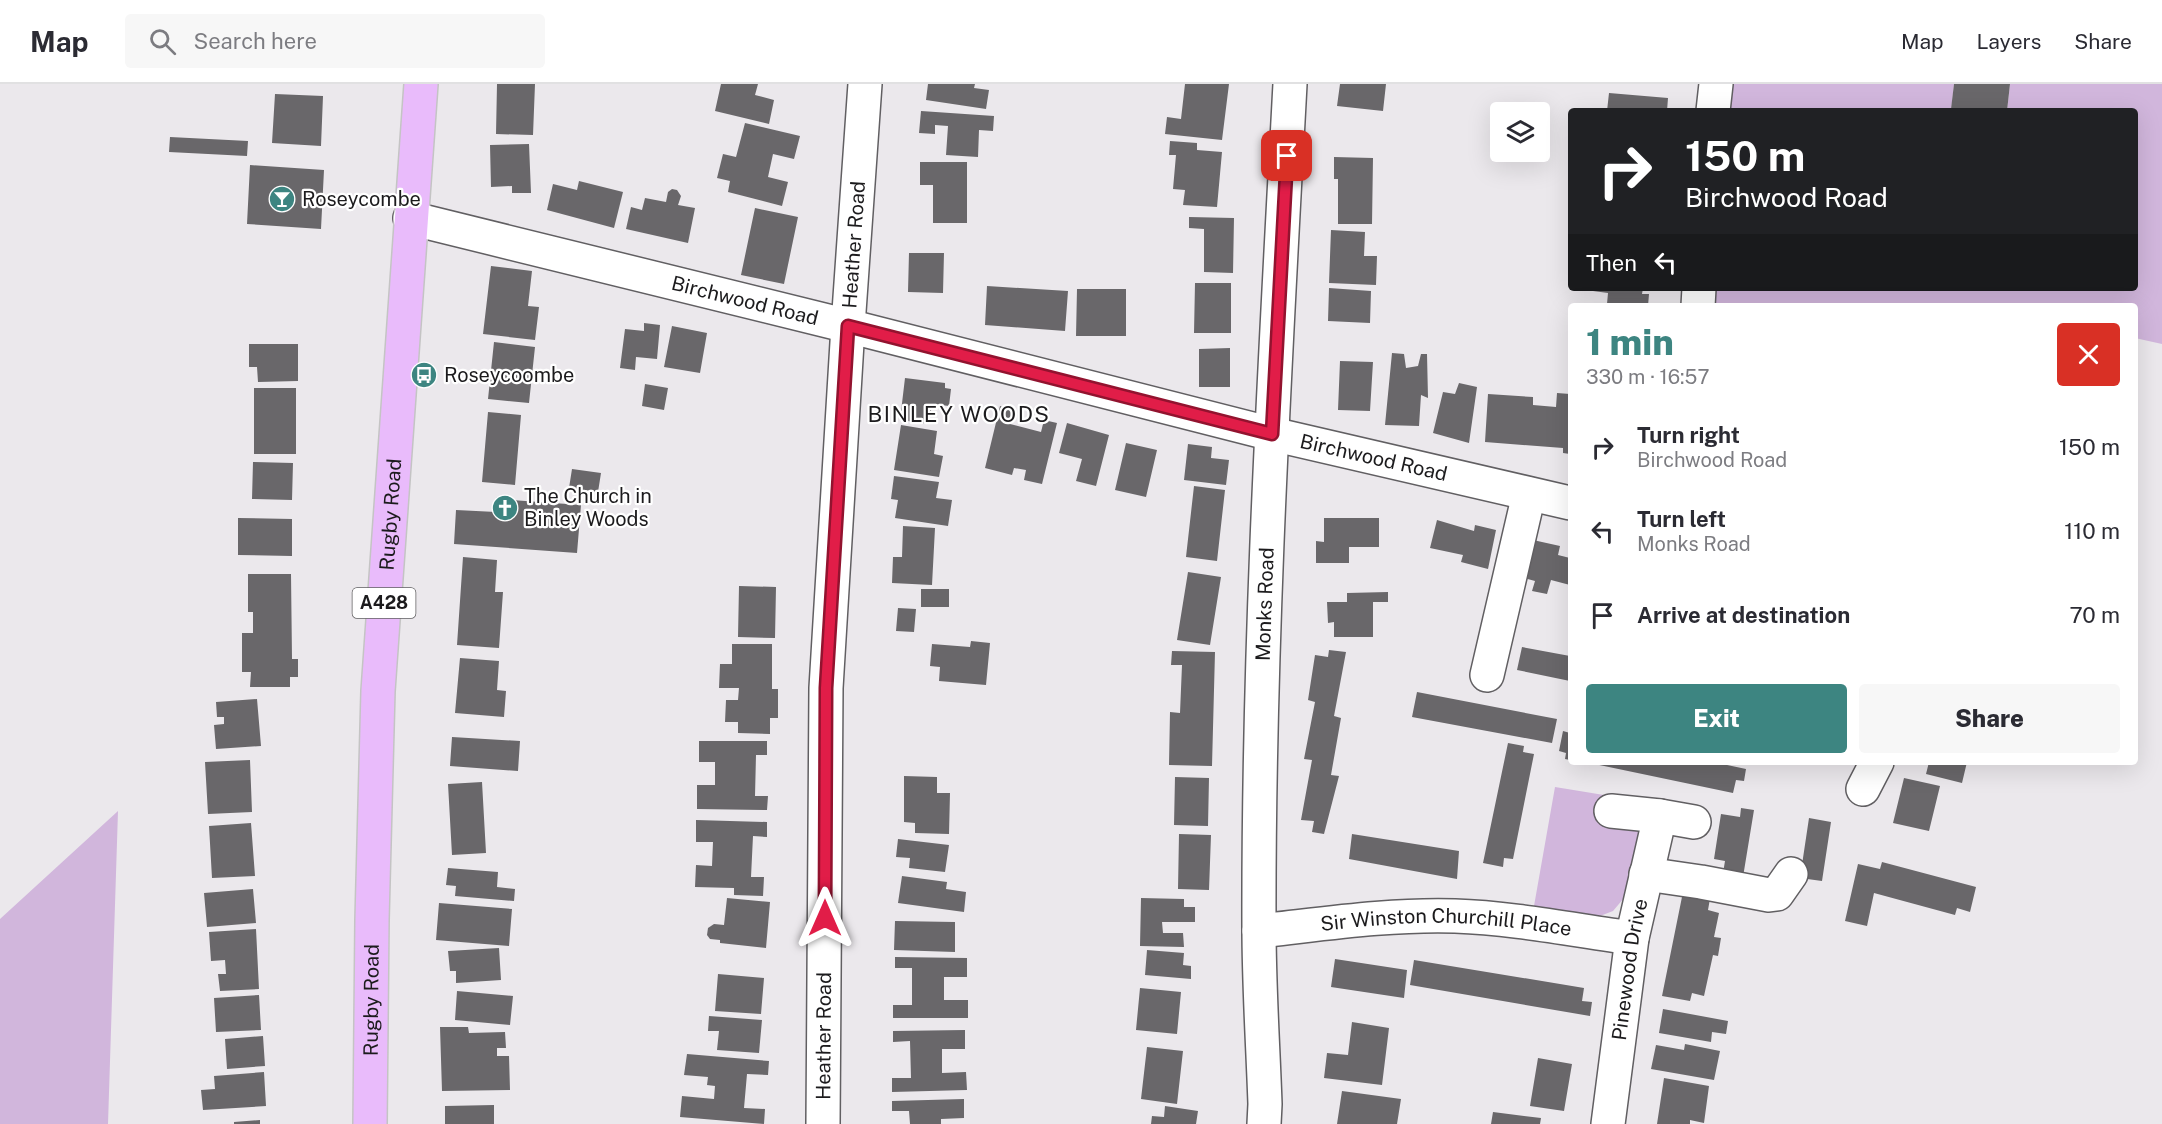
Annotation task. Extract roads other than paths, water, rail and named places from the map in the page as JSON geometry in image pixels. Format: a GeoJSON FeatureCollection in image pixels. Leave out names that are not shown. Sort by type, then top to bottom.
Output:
{"type":"FeatureCollection","features":[{"type":"Feature","properties":{"kind":"main road","name":"Rugby Road"},"geometry":{"type":"LineString","coordinates":[[370,1124],[378,691],[421,84]]}},
{"type":"Feature","properties":{"kind":"street","name":"Heather Road"},"geometry":{"type":"LineString","coordinates":[[824,1124],[826,688],[865,84]]}},
{"type":"Feature","properties":{"kind":"street","name":"Monks Road"},"geometry":{"type":"LineString","coordinates":[[1264,1124],[1258,931],[1263,672],[1272,434],[1290,84]]}},
{"type":"Feature","properties":{"kind":"street"},"geometry":{"type":"LineString","coordinates":[[1713,108],[1716,84]]}},
{"type":"Feature","properties":{"kind":"street","name":"Birchwood Road"},"geometry":{"type":"LineString","coordinates":[[410,218],[1272,434],[1568,503]]}},
{"type":"Feature","properties":{"kind":"street"},"geometry":{"type":"LineString","coordinates":[[1487,675],[1529,494]]}},
{"type":"Feature","properties":{"kind":"street"},"geometry":{"type":"LineString","coordinates":[[1611,811],[1694,822]]}},
{"type":"Feature","properties":{"kind":"street","name":"Pinewood Drive"},"geometry":{"type":"LineString","coordinates":[[1608,1124],[1632,938],[1660,816]]}},
{"type":"Feature","properties":{"kind":"street"},"geometry":{"type":"LineString","coordinates":[[1646,874],[1769,895],[1777,894],[1791,874]]}},
{"type":"Feature","properties":{"kind":"street","name":"Sir Winston Churchill Place"},"geometry":{"type":"LineString","coordinates":[[1258,931],[1391,917],[1453,916],[1482,917],[1632,938]]}},
{"type":"Feature","properties":{"kind":"place","name":"Roseycombe"},"geometry":{"type":"Point","coordinates":[282,199]}},
{"type":"Feature","properties":{"kind":"place","name":"Roseycoombe"},"geometry":{"type":"Point","coordinates":[424,375]}},
{"type":"Feature","properties":{"kind":"place","name":"The Church in Binley Woods"},"geometry":{"type":"Point","coordinates":[505,508]}},
{"type":"Feature","properties":{"kind":"district","name":"BINLEY WOODS"},"geometry":{"type":"Point","coordinates":[959,414]}}]}
